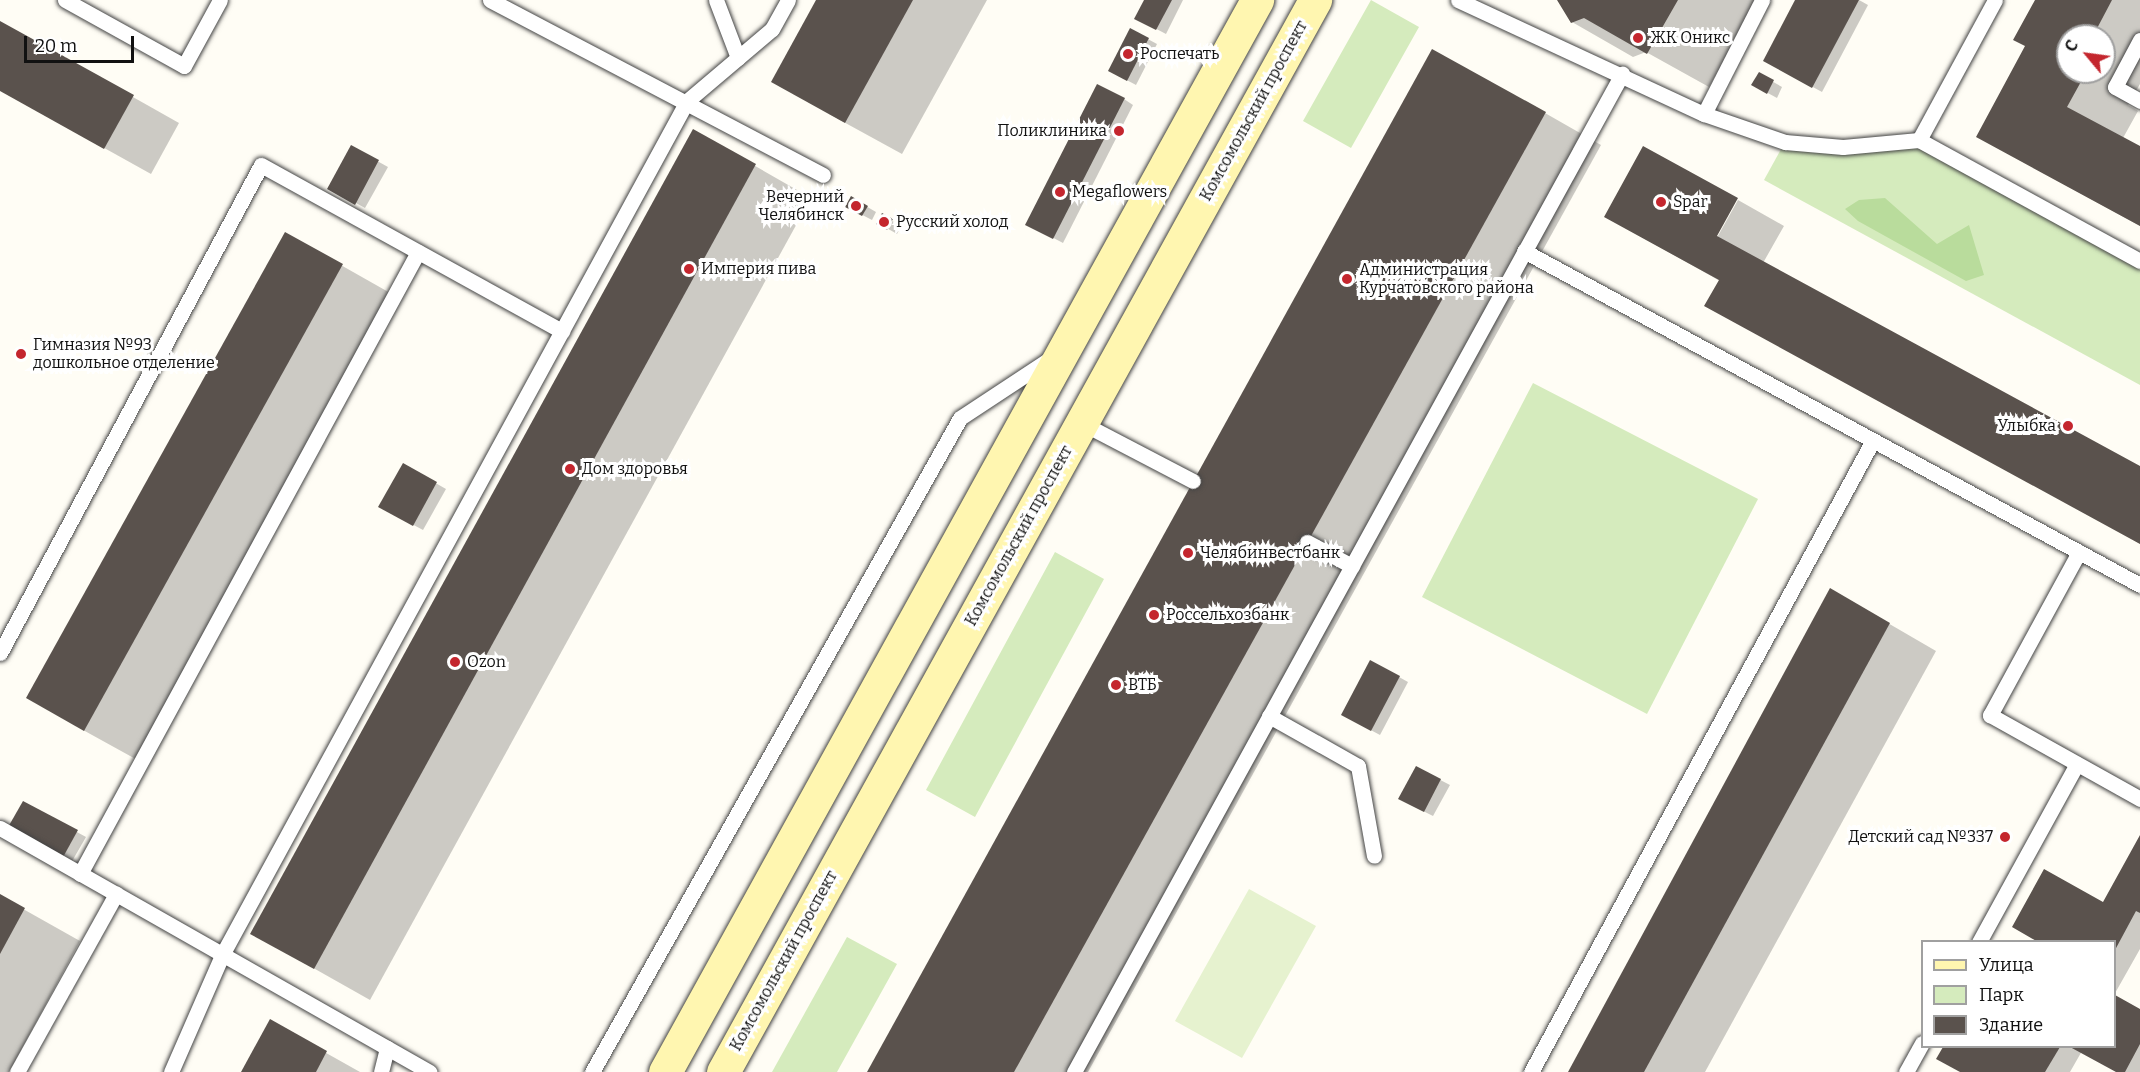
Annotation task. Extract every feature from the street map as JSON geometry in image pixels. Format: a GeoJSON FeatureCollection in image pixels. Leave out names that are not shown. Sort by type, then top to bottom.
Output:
{"type":"FeatureCollection","features":[{"type":"Feature","properties":{"kind":"main road"},"geometry":{"type":"LineString","coordinates":[[665,1072],[1257,0]]}},
{"type":"Feature","properties":{"kind":"main road","name":"Комсомольский проспект"},"geometry":{"type":"LineString","coordinates":[[723,1072],[1316,0]]}},
{"type":"Feature","properties":{"kind":"lane"},"geometry":{"type":"LineString","coordinates":[[65,0],[184,66],[220,0]]}},
{"type":"Feature","properties":{"kind":"lane"},"geometry":{"type":"LineString","coordinates":[[490,0],[687,101],[823,175]]}},
{"type":"Feature","properties":{"kind":"lane"},"geometry":{"type":"LineString","coordinates":[[716,0],[738,58]]}},
{"type":"Feature","properties":{"kind":"lane"},"geometry":{"type":"LineString","coordinates":[[171,1072],[222,956],[687,101],[772,29],[788,0]]}},
{"type":"Feature","properties":{"kind":"lane"},"geometry":{"type":"LineString","coordinates":[[1458,0],[1622,74],[1704,114],[1785,141],[1843,147],[1919,140],[2140,261]]}},
{"type":"Feature","properties":{"kind":"lane"},"geometry":{"type":"LineString","coordinates":[[1704,114],[1762,0]]}},
{"type":"Feature","properties":{"kind":"lane"},"geometry":{"type":"LineString","coordinates":[[1919,140],[1995,0]]}},
{"type":"Feature","properties":{"kind":"lane"},"geometry":{"type":"LineString","coordinates":[[2140,40],[2115,87],[2140,101]]}},
{"type":"Feature","properties":{"kind":"lane"},"geometry":{"type":"LineString","coordinates":[[1074,1072],[1622,74]]}},
{"type":"Feature","properties":{"kind":"lane"},"geometry":{"type":"LineString","coordinates":[[0,653],[261,165],[562,331]]}},
{"type":"Feature","properties":{"kind":"lane"},"geometry":{"type":"LineString","coordinates":[[1524,251],[1872,442],[2140,585]]}},
{"type":"Feature","properties":{"kind":"lane"},"geometry":{"type":"LineString","coordinates":[[80,874],[418,252]]}},
{"type":"Feature","properties":{"kind":"lane"},"geometry":{"type":"LineString","coordinates":[[592,1072],[960,418],[1064,350]]}},
{"type":"Feature","properties":{"kind":"lane"},"geometry":{"type":"LineString","coordinates":[[1082,423],[1193,481]]}},
{"type":"Feature","properties":{"kind":"lane"},"geometry":{"type":"LineString","coordinates":[[1531,1072],[1872,442]]}},
{"type":"Feature","properties":{"kind":"lane"},"geometry":{"type":"LineString","coordinates":[[1307,542],[1352,566]]}},
{"type":"Feature","properties":{"kind":"lane"},"geometry":{"type":"LineString","coordinates":[[2079,552],[1990,715],[2140,799]]}},
{"type":"Feature","properties":{"kind":"lane"},"geometry":{"type":"LineString","coordinates":[[1269,716],[1358,766],[1374,856]]}},
{"type":"Feature","properties":{"kind":"lane"},"geometry":{"type":"LineString","coordinates":[[1980,940],[2077,764]]}},
{"type":"Feature","properties":{"kind":"lane"},"geometry":{"type":"LineString","coordinates":[[0,828],[429,1072]]}},
{"type":"Feature","properties":{"kind":"lane"},"geometry":{"type":"LineString","coordinates":[[17,1072],[116,894]]}},
{"type":"Feature","properties":{"kind":"lane"},"geometry":{"type":"LineString","coordinates":[[1906,1072],[1921,1046]]}},
{"type":"Feature","properties":{"kind":"lane"},"geometry":{"type":"LineString","coordinates":[[381,1072],[387,1048]]}},
{"type":"Feature","properties":{"kind":"green space"},"geometry":{"type":"Polygon","coordinates":[[[1371,0],[1419,27],[1351,148],[1303,121],[1371,0]]]}},
{"type":"Feature","properties":{"kind":"green space"},"geometry":{"type":"Polygon","coordinates":[[[1919,140],[2140,261],[2140,385],[1764,180],[1785,142],[1919,140]]]}},
{"type":"Feature","properties":{"kind":"green space"},"geometry":{"type":"Polygon","coordinates":[[[1885,198],[1937,244],[1969,225],[1984,275],[1966,281],[1858,221],[1845,209],[1859,200],[1885,198]]]}},
{"type":"Feature","properties":{"kind":"green space"},"geometry":{"type":"Polygon","coordinates":[[[1533,383],[1758,499],[1647,714],[1422,597],[1533,383]]]}},
{"type":"Feature","properties":{"kind":"green space"},"geometry":{"type":"Polygon","coordinates":[[[1055,552],[1104,579],[975,817],[926,790],[1055,552]]]}},
{"type":"Feature","properties":{"kind":"green space"},"geometry":{"type":"Polygon","coordinates":[[[1249,889],[1316,926],[1242,1058],[1175,1021],[1249,889]]]}},
{"type":"Feature","properties":{"kind":"green space"},"geometry":{"type":"Polygon","coordinates":[[[847,937],[897,964],[837,1072],[772,1072],[847,937]]]}},
{"type":"Feature","properties":{"kind":"building"},"geometry":{"type":"Polygon","coordinates":[[[816,0],[913,0],[845,123],[771,82],[816,0]]]}},
{"type":"Feature","properties":{"kind":"building"},"geometry":{"type":"Polygon","coordinates":[[[1144,0],[1172,0],[1156,30],[1134,19],[1144,0]]]}},
{"type":"Feature","properties":{"kind":"building","name":"ЖК Оникс"},"geometry":{"type":"Polygon","coordinates":[[[1557,0],[1678,0],[1647,54],[1584,18],[1571,23],[1557,0]]]}},
{"type":"Feature","properties":{"kind":"building"},"geometry":{"type":"Polygon","coordinates":[[[1795,0],[1859,0],[1812,88],[1763,61],[1795,0]]]}},
{"type":"Feature","properties":{"kind":"building"},"geometry":{"type":"Polygon","coordinates":[[[2035,0],[2112,0],[2099,24],[2056,24],[2056,84],[2080,84],[2067,107],[2140,146],[2140,226],[1976,137],[2025,46],[2013,40],[2035,0]]]}},
{"type":"Feature","properties":{"kind":"building"},"geometry":{"type":"Polygon","coordinates":[[[0,21],[134,95],[104,149],[0,91],[0,21]]]}},
{"type":"Feature","properties":{"kind":"building","name":"Роспечать"},"geometry":{"type":"Polygon","coordinates":[[[1130,28],[1149,38],[1127,81],[1108,71],[1130,28]]]}},
{"type":"Feature","properties":{"kind":"building"},"geometry":{"type":"Polygon","coordinates":[[[1432,49],[1546,112],[1014,1072],[867,1072],[1432,49]]]}},
{"type":"Feature","properties":{"kind":"building"},"geometry":{"type":"Polygon","coordinates":[[[1759,72],[1774,80],[1767,94],[1751,85],[1759,72]]]}},
{"type":"Feature","properties":{"kind":"building"},"geometry":{"type":"Polygon","coordinates":[[[1097,84],[1125,98],[1053,239],[1025,225],[1097,84]]]}},
{"type":"Feature","properties":{"kind":"building"},"geometry":{"type":"Polygon","coordinates":[[[693,129],[756,164],[314,969],[250,934],[693,129]]]}},
{"type":"Feature","properties":{"kind":"building"},"geometry":{"type":"Polygon","coordinates":[[[351,145],[379,160],[355,205],[327,189],[351,145]]]}},
{"type":"Feature","properties":{"kind":"building"},"geometry":{"type":"Polygon","coordinates":[[[1643,146],[1738,198],[1717,236],[2140,466],[2140,544],[1704,306],[1719,280],[1604,217],[1643,146]]]}},
{"type":"Feature","properties":{"kind":"building","name":"Вечерний Челябинск"},"geometry":{"type":"Polygon","coordinates":[[[851,196],[868,206],[862,216],[845,207],[851,196]]]}},
{"type":"Feature","properties":{"kind":"building","name":"Русский холод"},"geometry":{"type":"Polygon","coordinates":[[[882,213],[893,219],[887,230],[876,224],[882,213]]]}},
{"type":"Feature","properties":{"kind":"building"},"geometry":{"type":"Polygon","coordinates":[[[285,232],[343,264],[84,731],[26,698],[285,232]]]}},
{"type":"Feature","properties":{"kind":"building"},"geometry":{"type":"Polygon","coordinates":[[[403,463],[437,482],[413,526],[378,507],[403,463]]]}},
{"type":"Feature","properties":{"kind":"building"},"geometry":{"type":"Polygon","coordinates":[[[1830,588],[1890,623],[1644,1072],[1568,1072],[1830,588]]]}},
{"type":"Feature","properties":{"kind":"building"},"geometry":{"type":"Polygon","coordinates":[[[1370,660],[1400,676],[1371,731],[1341,715],[1370,660]]]}},
{"type":"Feature","properties":{"kind":"building"},"geometry":{"type":"Polygon","coordinates":[[[1416,766],[1441,779],[1424,812],[1398,799],[1416,766]]]}},
{"type":"Feature","properties":{"kind":"building"},"geometry":{"type":"Polygon","coordinates":[[[23,801],[78,830],[62,859],[7,829],[23,801]]]}},
{"type":"Feature","properties":{"kind":"building"},"geometry":{"type":"Polygon","coordinates":[[[2140,835],[2140,913],[2136,911],[2116,948],[2116,940],[2035,940],[2012,927],[2044,869],[2103,902],[2140,835]]]}},
{"type":"Feature","properties":{"kind":"building"},"geometry":{"type":"Polygon","coordinates":[[[0,894],[25,908],[0,954],[0,894]]]}},
{"type":"Feature","properties":{"kind":"building"},"geometry":{"type":"Polygon","coordinates":[[[2116,996],[2140,1009],[2140,1044],[2125,1072],[2116,1072],[2072,1048],[2116,1048],[2116,996]]]}},
{"type":"Feature","properties":{"kind":"building"},"geometry":{"type":"Polygon","coordinates":[[[270,1019],[327,1051],[316,1072],[241,1072],[270,1019]]]}},
{"type":"Feature","properties":{"kind":"building"},"geometry":{"type":"Polygon","coordinates":[[[1942,1048],[2059,1048],[2045,1072],[1960,1072],[1936,1059],[1942,1048]]]}},
{"type":"Feature","properties":{"kind":"place","name":"ЖК Оникс"},"geometry":{"type":"Point","coordinates":[1638,38]}},
{"type":"Feature","properties":{"kind":"place","name":"Роспечать"},"geometry":{"type":"Point","coordinates":[1128,54]}},
{"type":"Feature","properties":{"kind":"place","name":"Поликлиника"},"geometry":{"type":"Point","coordinates":[1119,131]}},
{"type":"Feature","properties":{"kind":"place","name":"Megaflowers"},"geometry":{"type":"Point","coordinates":[1060,192]}},
{"type":"Feature","properties":{"kind":"place","name":"Spar"},"geometry":{"type":"Point","coordinates":[1661,202]}},
{"type":"Feature","properties":{"kind":"place","name":"Вечерний Челябинск"},"geometry":{"type":"Point","coordinates":[856,206]}},
{"type":"Feature","properties":{"kind":"place","name":"Русский холод"},"geometry":{"type":"Point","coordinates":[884,222]}},
{"type":"Feature","properties":{"kind":"place","name":"Империя пива"},"geometry":{"type":"Point","coordinates":[689,269]}},
{"type":"Feature","properties":{"kind":"place","name":"Администрация Курчатовского района"},"geometry":{"type":"Point","coordinates":[1347,279]}},
{"type":"Feature","properties":{"kind":"place","name":"Гимназия №93 дошкольное отделение"},"geometry":{"type":"Point","coordinates":[21,354]}},
{"type":"Feature","properties":{"kind":"place","name":"Улыбка"},"geometry":{"type":"Point","coordinates":[2068,426]}},
{"type":"Feature","properties":{"kind":"place","name":"Дом здоровья"},"geometry":{"type":"Point","coordinates":[570,469]}},
{"type":"Feature","properties":{"kind":"place","name":"Челябинвестбанк"},"geometry":{"type":"Point","coordinates":[1188,553]}},
{"type":"Feature","properties":{"kind":"place","name":"Россельхозбанк"},"geometry":{"type":"Point","coordinates":[1154,615]}},
{"type":"Feature","properties":{"kind":"place","name":"Ozon"},"geometry":{"type":"Point","coordinates":[455,662]}},
{"type":"Feature","properties":{"kind":"place","name":"ВТБ"},"geometry":{"type":"Point","coordinates":[1116,685]}},
{"type":"Feature","properties":{"kind":"place","name":"Детский сад №337"},"geometry":{"type":"Point","coordinates":[2005,837]}}]}
